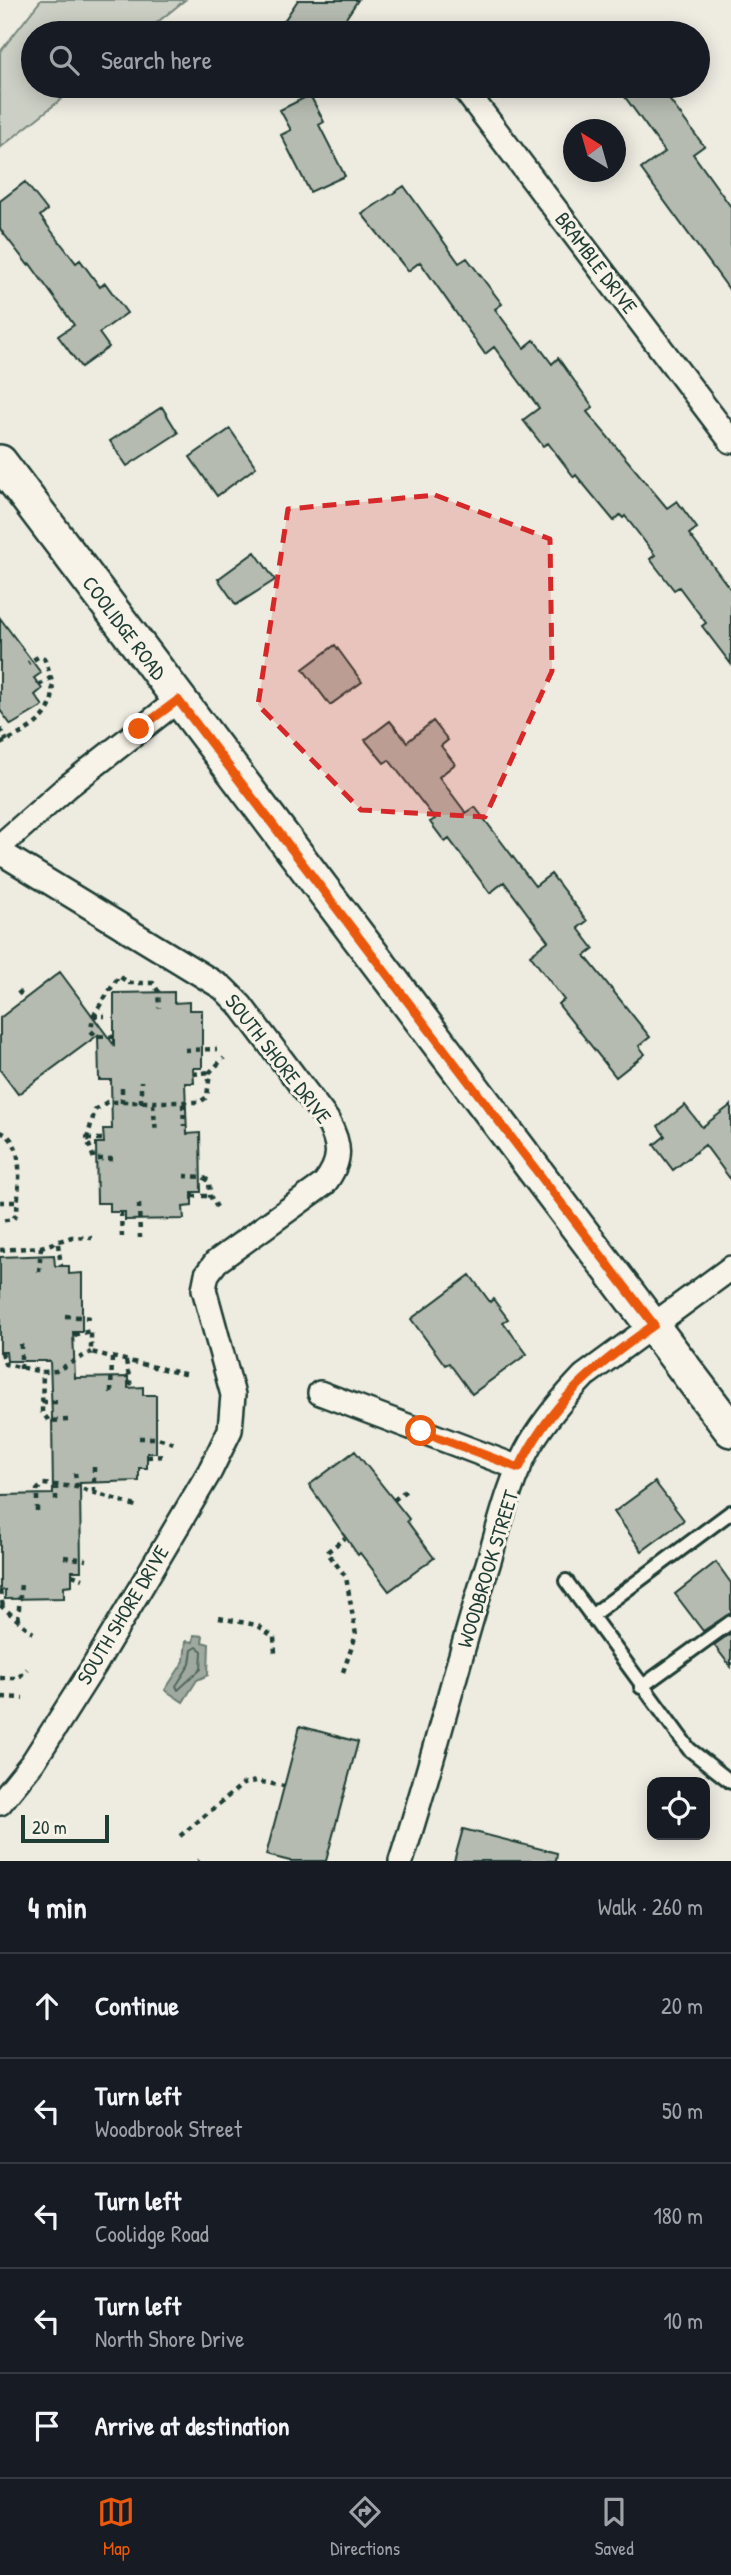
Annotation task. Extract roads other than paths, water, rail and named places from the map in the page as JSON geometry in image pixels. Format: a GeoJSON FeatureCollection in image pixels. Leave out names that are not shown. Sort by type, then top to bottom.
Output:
{"type":"FeatureCollection","features":[{"type":"Feature","properties":{"kind":"street","name":"BRAMBLE DRIVE"},"geometry":{"type":"LineString","coordinates":[[471,98],[731,441]]}},
{"type":"Feature","properties":{"kind":"street","name":"COOLIDGE ROAD"},"geometry":{"type":"LineString","coordinates":[[0,462],[731,1430]]}},
{"type":"Feature","properties":{"kind":"street"},"geometry":{"type":"LineString","coordinates":[[0,846],[67,787],[178,700]]}},
{"type":"Feature","properties":{"kind":"street","name":"SOUTH SHORE DRIVE"},"geometry":{"type":"LineString","coordinates":[[0,852],[223,988],[242,1006],[327,1120],[340,1153],[335,1169],[324,1184],[216,1262],[207,1274],[204,1289],[233,1395],[230,1430],[210,1471],[94,1666],[33,1762],[0,1803]]}},
{"type":"Feature","properties":{"kind":"street","name":"WOODBROOK STREET"},"geometry":{"type":"LineString","coordinates":[[401,1861],[435,1756],[471,1618],[519,1468],[531,1443],[564,1397],[584,1376],[731,1268]]}},
{"type":"Feature","properties":{"kind":"street"},"geometry":{"type":"LineString","coordinates":[[320,1393],[519,1468]]}},
{"type":"Feature","properties":{"kind":"lane"},"geometry":{"type":"LineString","coordinates":[[591,1616],[731,1512]]}},
{"type":"Feature","properties":{"kind":"lane"},"geometry":{"type":"LineString","coordinates":[[566,1581],[641,1687],[690,1749],[731,1782]]}},
{"type":"Feature","properties":{"kind":"lane"},"geometry":{"type":"LineString","coordinates":[[641,1687],[731,1622]]}},
{"type":"Feature","properties":{"kind":"water"},"geometry":{"type":"Polygon","coordinates":[[[194,1635],[203,1636],[202,1642],[209,1644],[208,1675],[197,1680],[183,1702],[165,1690],[184,1661],[186,1641],[193,1642],[194,1635]]]}}]}
